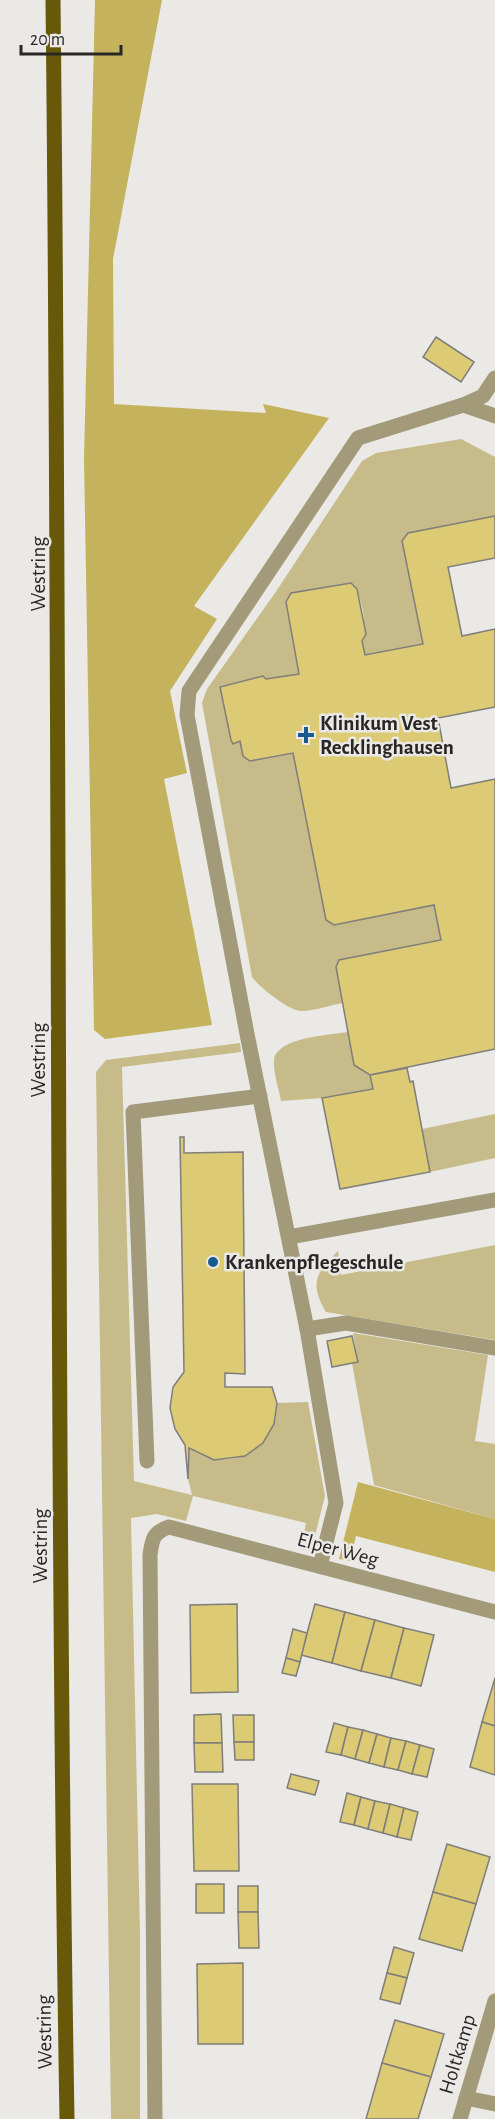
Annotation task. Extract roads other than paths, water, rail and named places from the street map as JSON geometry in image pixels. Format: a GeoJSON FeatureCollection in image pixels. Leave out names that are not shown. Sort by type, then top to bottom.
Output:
{"type":"FeatureCollection","features":[{"type":"Feature","properties":{"kind":"main road","name":"Westring"},"geometry":{"type":"LineString","coordinates":[[53,0],[58,440],[61,1768],[67,2119]]}},
{"type":"Feature","properties":{"kind":"street"},"geometry":{"type":"LineString","coordinates":[[320,1566],[336,1503],[307,1329],[187,715],[189,692],[358,438],[463,405],[483,396],[495,378]]}},
{"type":"Feature","properties":{"kind":"street"},"geometry":{"type":"LineString","coordinates":[[463,405],[495,416]]}},
{"type":"Feature","properties":{"kind":"street"},"geometry":{"type":"LineString","coordinates":[[147,1461],[133,1112],[260,1096]]}},
{"type":"Feature","properties":{"kind":"street"},"geometry":{"type":"LineString","coordinates":[[289,1237],[495,1200]]}},
{"type":"Feature","properties":{"kind":"street"},"geometry":{"type":"LineString","coordinates":[[307,1329],[346,1323],[495,1348]]}},
{"type":"Feature","properties":{"kind":"street","name":"Elper Weg"},"geometry":{"type":"LineString","coordinates":[[155,2119],[150,1555],[153,1537],[158,1530],[169,1527],[495,1612]]}},
{"type":"Feature","properties":{"kind":"street","name":"Holtkamp"},"geometry":{"type":"LineString","coordinates":[[460,2119],[495,2001]]}},
{"type":"Feature","properties":{"kind":"street"},"geometry":{"type":"LineString","coordinates":[[466,2097],[495,2104]]}},
{"type":"Feature","properties":{"kind":"place","name":"Klinikum Vest Recklinghausen"},"geometry":{"type":"Point","coordinates":[306,735]}},
{"type":"Feature","properties":{"kind":"place","name":"Krankenpflegeschule"},"geometry":{"type":"Point","coordinates":[213,1262]}}]}
